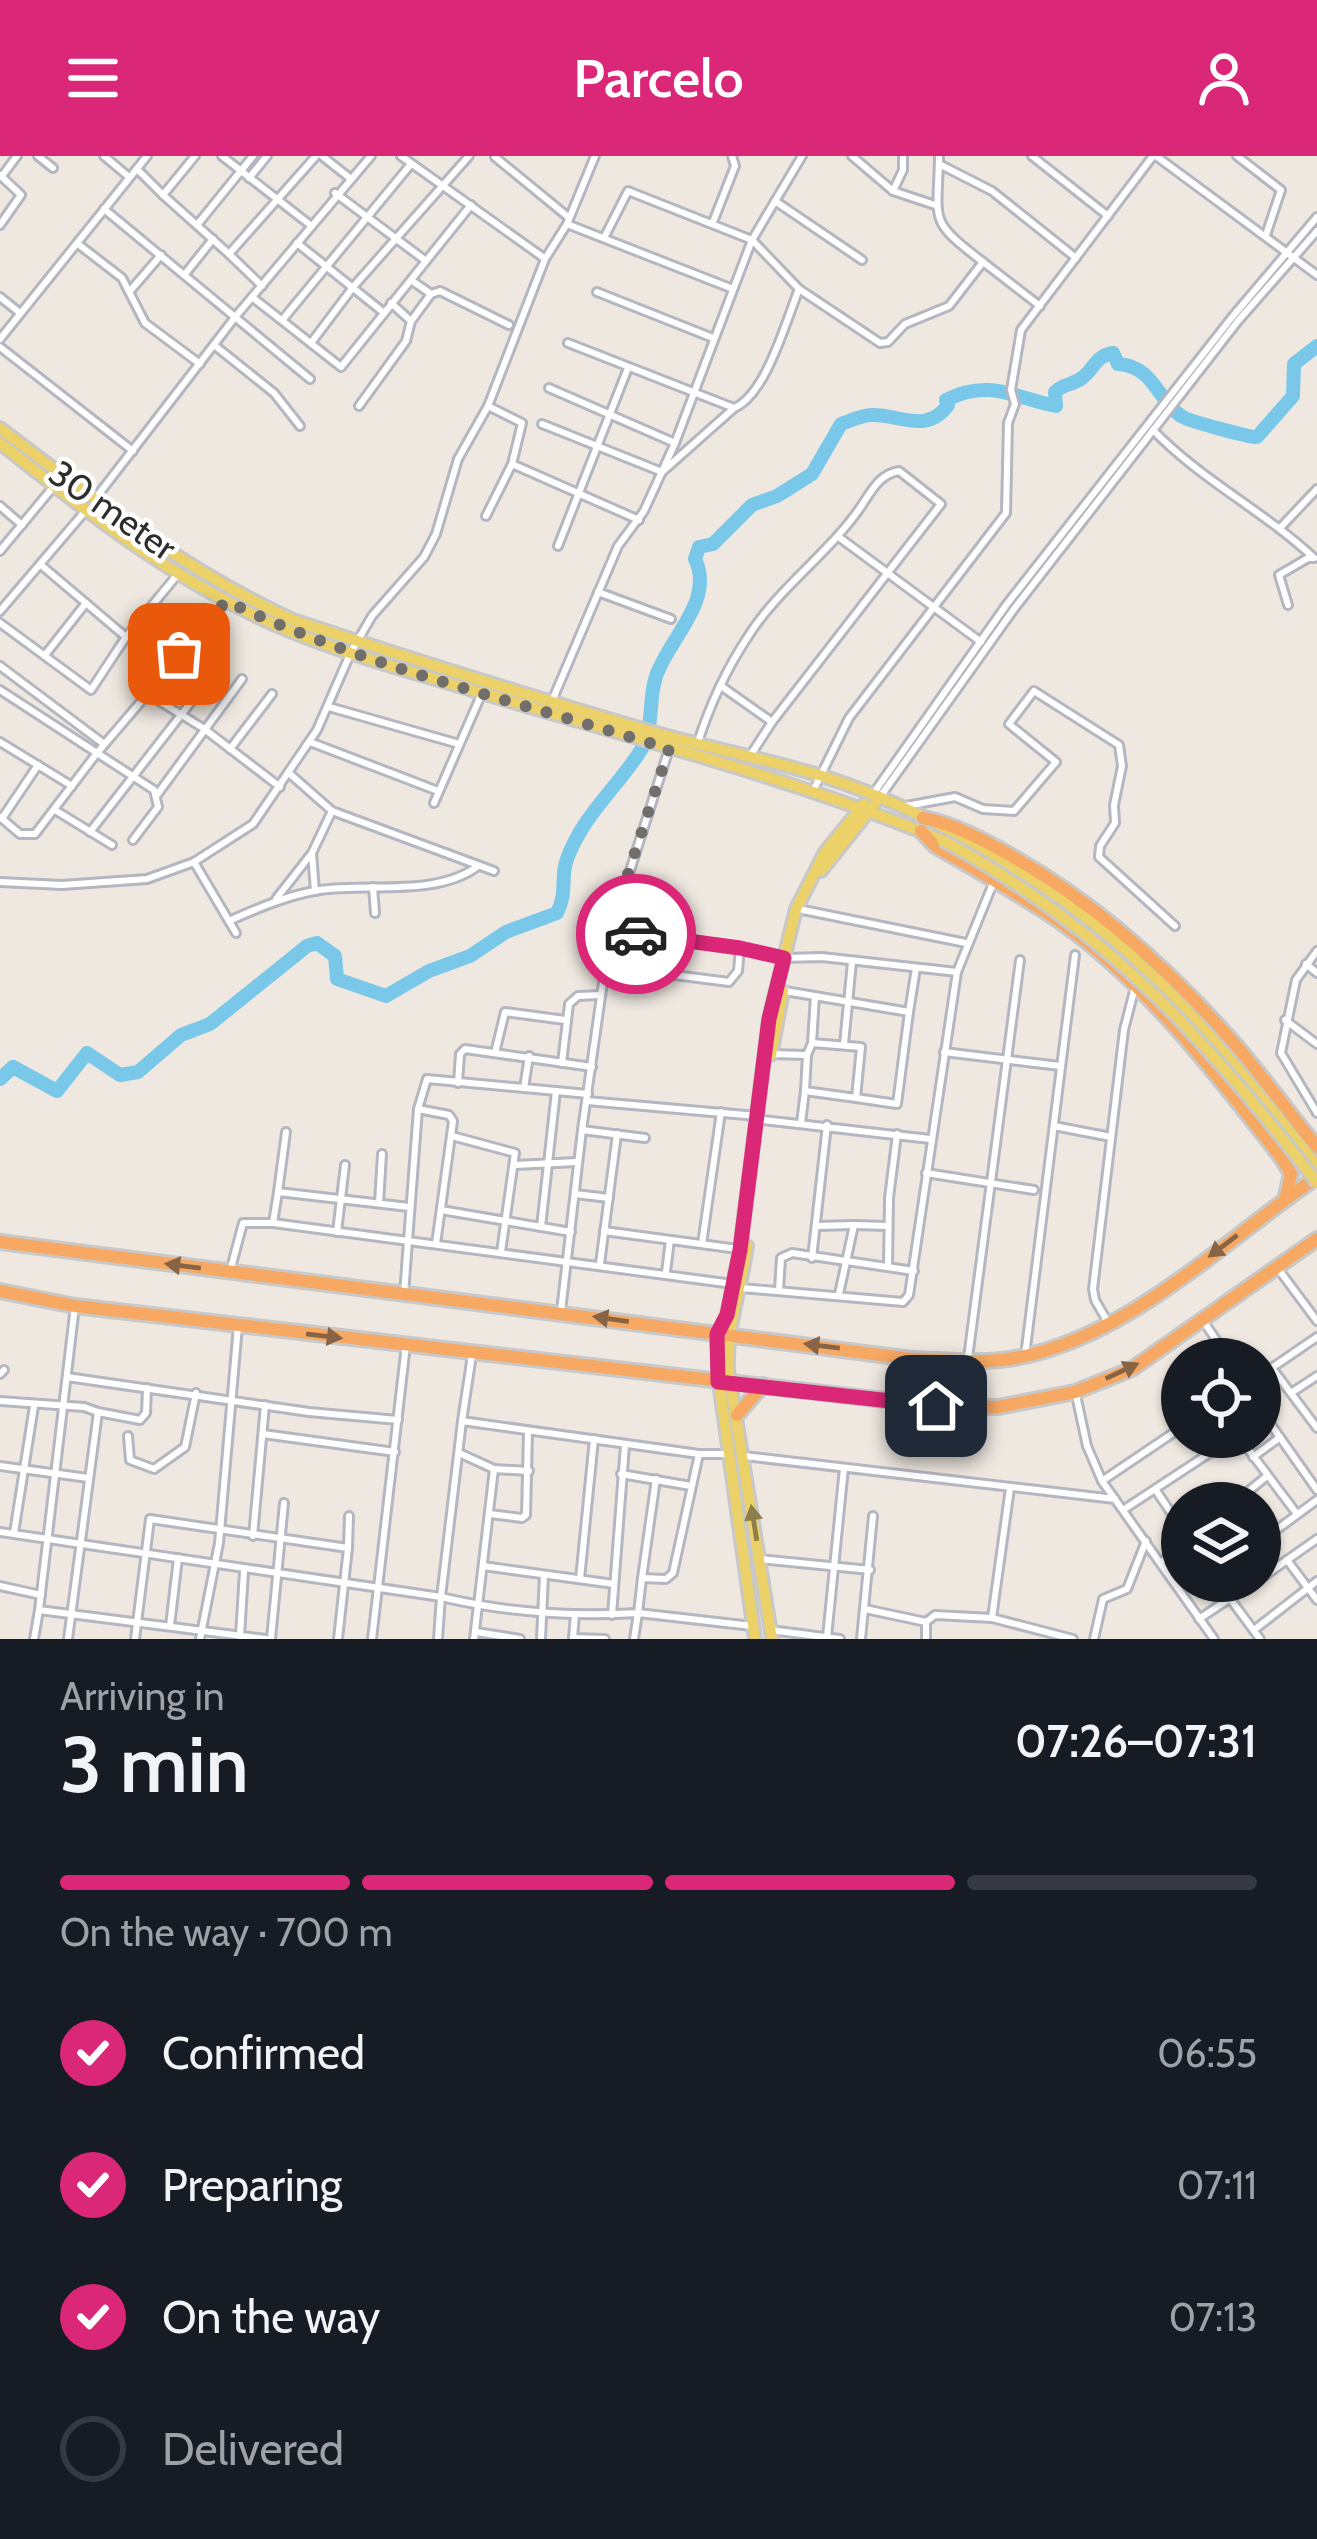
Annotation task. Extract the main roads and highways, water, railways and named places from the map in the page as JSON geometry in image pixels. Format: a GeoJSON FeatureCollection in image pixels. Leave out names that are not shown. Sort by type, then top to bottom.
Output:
{"type":"FeatureCollection","features":[{"type":"Feature","properties":{"kind":"highway"},"geometry":{"type":"LineString","coordinates":[[922,825],[935,846],[1064,925],[1199,1052],[1283,1160],[1291,1185],[1285,1199]]}},
{"type":"Feature","properties":{"kind":"highway"},"geometry":{"type":"LineString","coordinates":[[922,825],[994,846],[1103,916],[1226,1033],[1317,1147]]}},
{"type":"Feature","properties":{"kind":"highway"},"geometry":{"type":"LineString","coordinates":[[0,1242],[912,1358],[968,1361],[1025,1356],[1109,1324],[1317,1180]]}},
{"type":"Feature","properties":{"kind":"highway"},"geometry":{"type":"LineString","coordinates":[[0,1291],[75,1306],[238,1326],[936,1406],[998,1407],[1076,1392],[1132,1369],[1317,1239]]}},
{"type":"Feature","properties":{"kind":"highway"},"geometry":{"type":"LineString","coordinates":[[737,1415],[763,1385]]}},
{"type":"Feature","properties":{"kind":"main road","name":"30 meter"},"geometry":{"type":"LineString","coordinates":[[0,428],[94,500],[244,598],[355,647]]}},
{"type":"Feature","properties":{"kind":"main road"},"geometry":{"type":"LineString","coordinates":[[0,443],[85,511],[178,574],[290,631],[552,700],[639,734]]}},
{"type":"Feature","properties":{"kind":"main road"},"geometry":{"type":"LineString","coordinates":[[355,647],[482,693],[821,776],[901,808],[922,825]]}},
{"type":"Feature","properties":{"kind":"main road"},"geometry":{"type":"LineString","coordinates":[[657,739],[669,749],[922,825],[1062,901],[1147,971],[1217,1044],[1317,1166]]}},
{"type":"Feature","properties":{"kind":"main road"},"geometry":{"type":"LineString","coordinates":[[737,1286],[796,909],[809,879],[844,827],[876,796]]}},
{"type":"Feature","properties":{"kind":"main road"},"geometry":{"type":"LineString","coordinates":[[838,800],[845,813],[844,827]]}},
{"type":"Feature","properties":{"kind":"main road"},"geometry":{"type":"LineString","coordinates":[[754,1633],[729,1454],[722,1334],[737,1286],[769,1019],[803,910],[823,868],[865,808]]}},
{"type":"Feature","properties":{"kind":"main road"},"geometry":{"type":"LineString","coordinates":[[944,836],[1063,914],[1152,989],[1317,1180]]}},
{"type":"Feature","properties":{"kind":"main road"},"geometry":{"type":"LineString","coordinates":[[724,1382],[737,1415],[771,1634]]}},
{"type":"Feature","properties":{"kind":"waterway"},"geometry":{"type":"LineString","coordinates":[[0,1079],[13,1067],[57,1091],[87,1053],[120,1075],[138,1072],[181,1035],[210,1024],[307,946],[317,943],[335,956],[337,979],[386,996],[429,971],[470,956],[506,932],[557,913],[574,843],[645,741],[655,679],[700,588],[695,559],[699,547],[713,544],[752,505],[812,474],[841,424],[871,415],[931,419],[948,405],[946,400],[976,391],[1002,392],[1056,406],[1055,392],[1113,353],[1118,364],[1148,378],[1183,417],[1257,437],[1293,396],[1294,364],[1317,346]]}}]}
